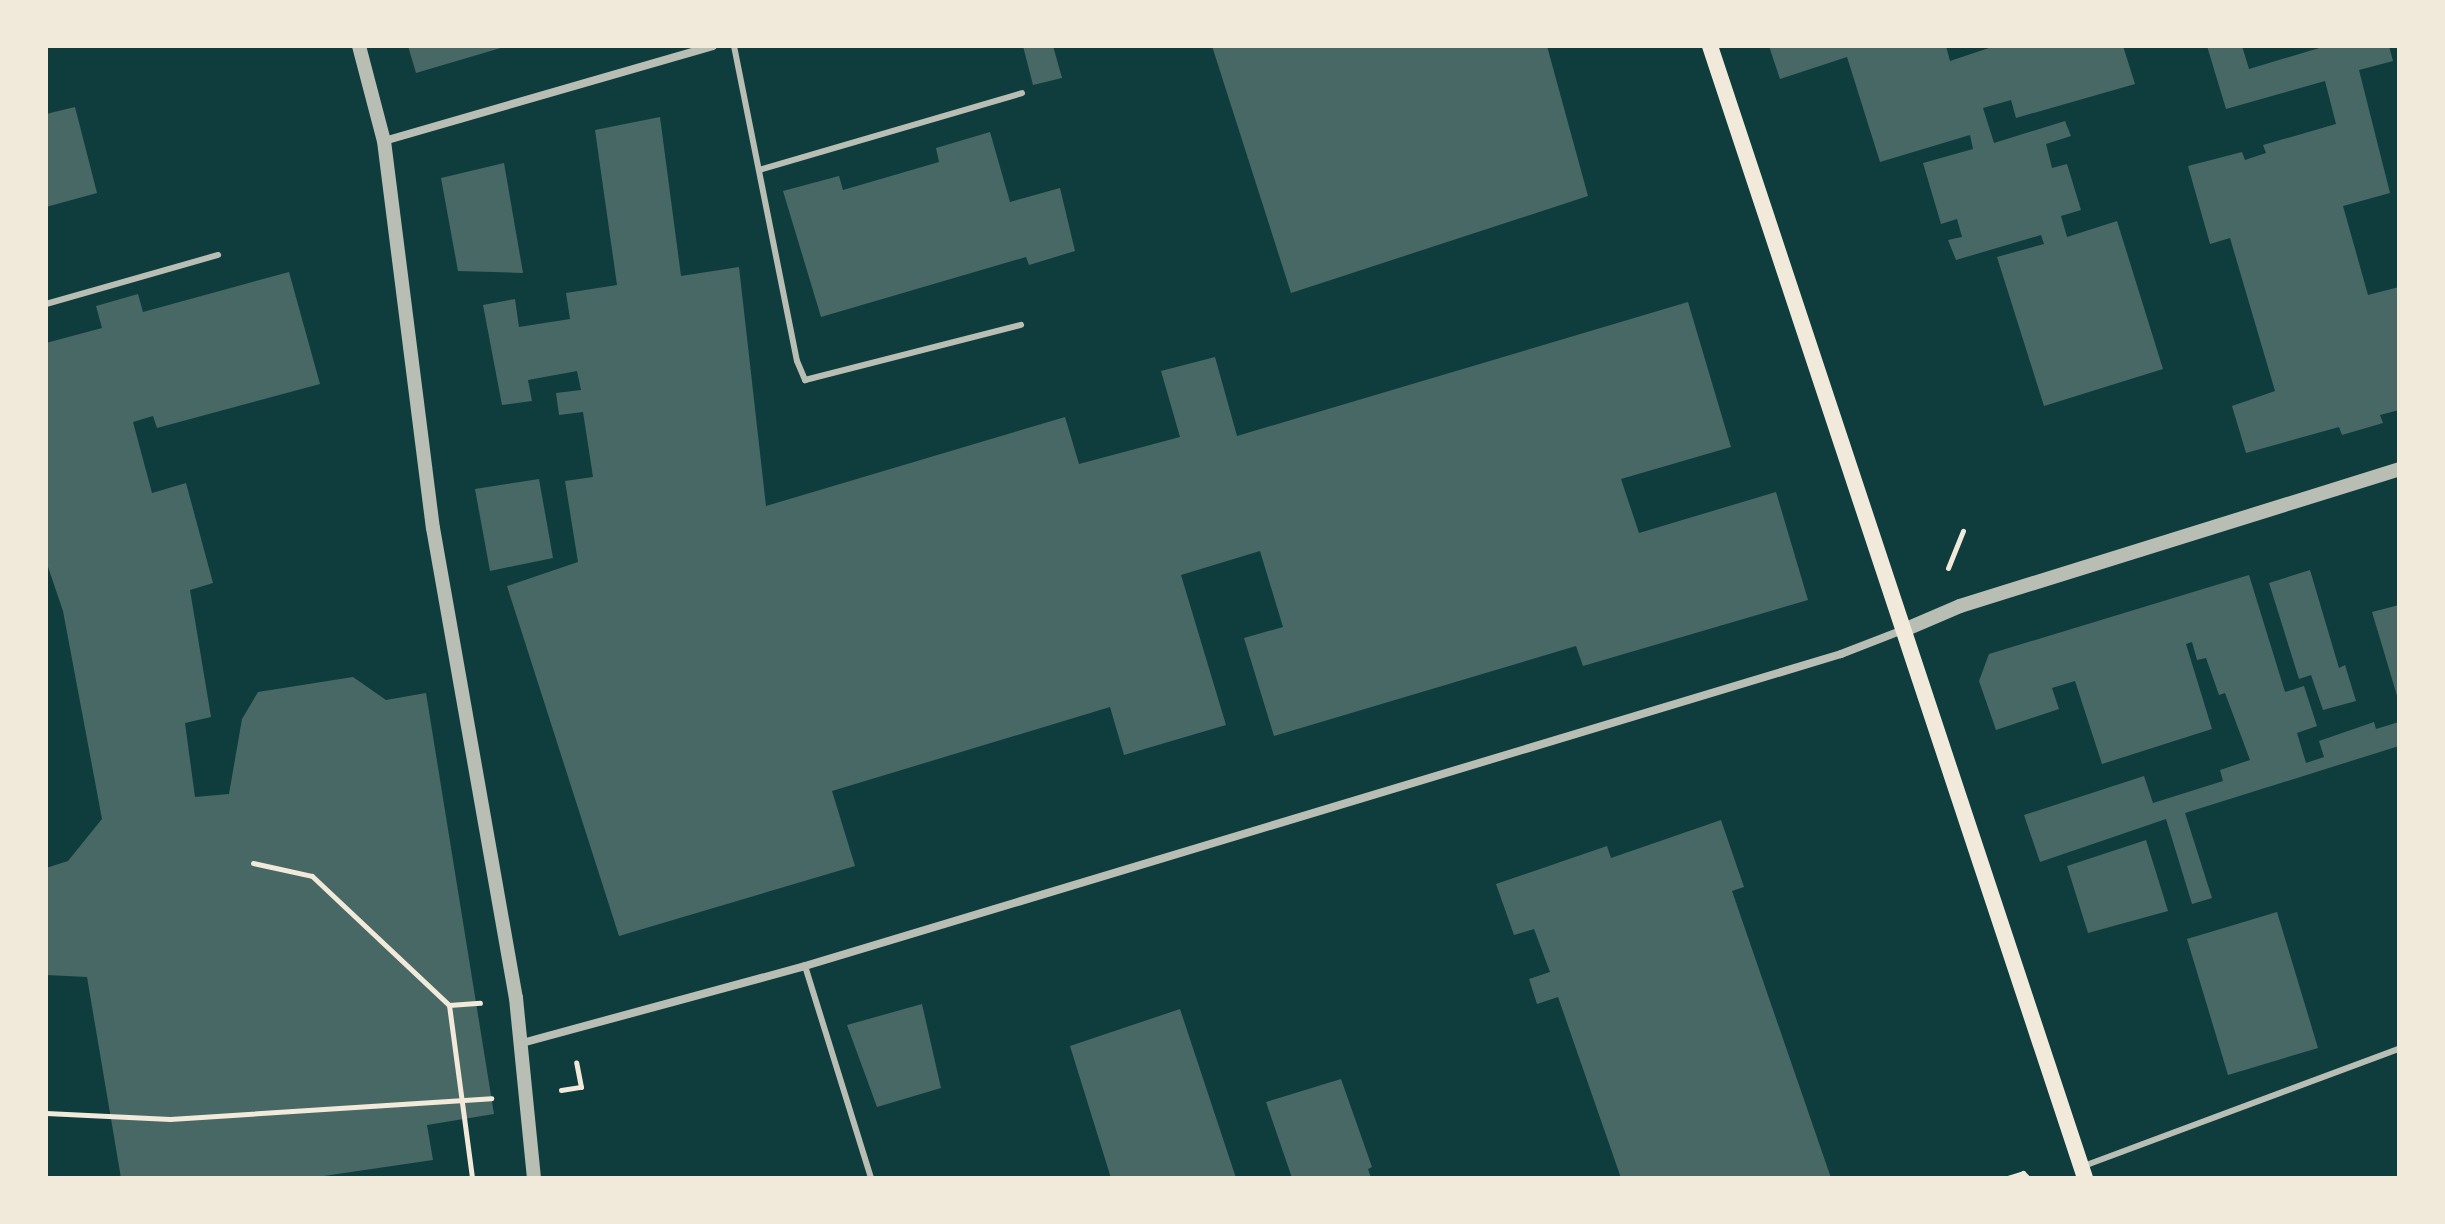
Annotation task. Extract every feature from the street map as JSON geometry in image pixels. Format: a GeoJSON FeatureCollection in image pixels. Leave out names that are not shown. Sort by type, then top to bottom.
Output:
{"type":"FeatureCollection","features":[{"type":"Feature","properties":{"kind":"main road"},"geometry":{"type":"LineString","coordinates":[[1710,46],[2083,1172]]}},
{"type":"Feature","properties":{"kind":"street"},"geometry":{"type":"LineString","coordinates":[[359,46],[384,141],[433,528],[522,1043],[534,1178]]}},
{"type":"Feature","properties":{"kind":"street"},"geometry":{"type":"LineString","coordinates":[[384,141],[713,46]]}},
{"type":"Feature","properties":{"kind":"street"},"geometry":{"type":"LineString","coordinates":[[522,1043],[805,966],[1841,654],[1960,606],[2399,469]]}},
{"type":"Feature","properties":{"kind":"lane"},"geometry":{"type":"LineString","coordinates":[[734,46],[797,361],[805,380],[1021,325]]}},
{"type":"Feature","properties":{"kind":"lane"},"geometry":{"type":"LineString","coordinates":[[759,170],[1022,93]]}},
{"type":"Feature","properties":{"kind":"lane"},"geometry":{"type":"LineString","coordinates":[[46,304],[218,255]]}},
{"type":"Feature","properties":{"kind":"lane"},"geometry":{"type":"LineString","coordinates":[[805,966],[871,1178]]}},
{"type":"Feature","properties":{"kind":"lane"},"geometry":{"type":"LineString","coordinates":[[2083,1172],[2399,1049]]}},
{"type":"Feature","properties":{"kind":"path"},"geometry":{"type":"LineString","coordinates":[[1948,568],[1963,531]]}},
{"type":"Feature","properties":{"kind":"path"},"geometry":{"type":"LineString","coordinates":[[253,863],[312,876],[449,1005],[472,1178]]}},
{"type":"Feature","properties":{"kind":"path"},"geometry":{"type":"LineString","coordinates":[[46,1113],[170,1119],[464,1100]]}},
{"type":"Feature","properties":{"kind":"path"},"geometry":{"type":"LineString","coordinates":[[2008,1178],[2023,1173],[2028,1178]]}},
{"type":"Feature","properties":{"kind":"building"},"geometry":{"type":"Polygon","coordinates":[[[408,46],[504,46],[504,47],[416,73],[408,46]]]}},
{"type":"Feature","properties":{"kind":"building"},"geometry":{"type":"Polygon","coordinates":[[[1023,46],[1053,46],[1062,78],[1033,85],[1023,46]]]}},
{"type":"Feature","properties":{"kind":"building"},"geometry":{"type":"Polygon","coordinates":[[[1212,46],[1547,46],[1588,196],[1291,293],[1212,46]]]}},
{"type":"Feature","properties":{"kind":"building"},"geometry":{"type":"Polygon","coordinates":[[[1769,46],[1946,46],[1950,61],[1995,46],[2123,46],[2135,84],[2016,118],[2011,100],[1983,108],[1994,143],[2065,121],[2071,136],[2046,144],[2052,168],[2067,164],[2081,210],[2061,216],[2067,237],[2117,221],[2163,369],[2044,406],[1997,257],[2044,244],[2041,235],[1956,260],[1948,240],[1962,237],[1957,219],[1941,224],[1923,163],[1973,149],[1970,135],[1880,162],[1847,57],[1780,79],[1769,46]]]}},
{"type":"Feature","properties":{"kind":"building"},"geometry":{"type":"Polygon","coordinates":[[[2207,46],[2242,46],[2249,69],[2326,46],[2389,46],[2393,61],[2359,70],[2390,193],[2343,206],[2368,295],[2399,287],[2399,410],[2380,415],[2383,423],[2342,435],[2339,427],[2246,453],[2232,406],[2275,391],[2230,238],[2210,244],[2188,166],[2242,152],[2245,160],[2266,153],[2263,145],[2336,124],[2325,81],[2226,109],[2207,46]]]}},
{"type":"Feature","properties":{"kind":"building"},"geometry":{"type":"Polygon","coordinates":[[[75,107],[97,193],[46,207],[46,114],[75,107]]]}},
{"type":"Feature","properties":{"kind":"building"},"geometry":{"type":"Polygon","coordinates":[[[660,117],[681,276],[739,267],[766,506],[1065,417],[1079,464],[1180,437],[1161,371],[1215,357],[1237,436],[1688,302],[1731,447],[1621,479],[1639,533],[1776,492],[1808,600],[1583,666],[1576,646],[1274,736],[1244,638],[1283,627],[1260,551],[1181,575],[1226,725],[1124,755],[1110,707],[832,791],[855,866],[619,936],[507,586],[578,562],[565,481],[593,477],[583,412],[559,415],[556,393],[581,390],[577,371],[528,380],[532,401],[502,405],[483,305],[515,299],[519,327],[570,319],[566,293],[617,285],[595,130],[660,117]]]}},
{"type":"Feature","properties":{"kind":"building"},"geometry":{"type":"Polygon","coordinates":[[[990,132],[1010,202],[1060,188],[1075,251],[1029,265],[1026,257],[821,317],[783,191],[839,176],[843,190],[939,162],[936,148],[990,132]]]}},
{"type":"Feature","properties":{"kind":"building"},"geometry":{"type":"Polygon","coordinates":[[[504,163],[523,273],[458,271],[441,178],[504,163]]]}},
{"type":"Feature","properties":{"kind":"building"},"geometry":{"type":"Polygon","coordinates":[[[289,272],[320,384],[157,428],[153,416],[133,422],[152,493],[186,483],[213,583],[190,590],[211,717],[185,723],[195,797],[229,794],[242,719],[258,692],[353,677],[386,700],[426,693],[494,1114],[427,1125],[433,1160],[310,1178],[121,1178],[87,977],[46,975],[46,868],[68,861],[102,819],[63,611],[46,561],[46,343],[102,328],[96,306],[138,294],[143,312],[289,272]]]}},
{"type":"Feature","properties":{"kind":"building"},"geometry":{"type":"Polygon","coordinates":[[[539,479],[553,558],[490,571],[475,489],[539,479]]]}},
{"type":"Feature","properties":{"kind":"building"},"geometry":{"type":"Polygon","coordinates":[[[2310,570],[2339,668],[2345,665],[2356,701],[2323,710],[2311,675],[2299,679],[2269,583],[2310,570]]]}},
{"type":"Feature","properties":{"kind":"building"},"geometry":{"type":"Polygon","coordinates":[[[2249,575],[2285,692],[2304,686],[2317,726],[2297,733],[2306,763],[2324,757],[2319,741],[2374,722],[2376,729],[2399,722],[2399,746],[2185,813],[2212,898],[2192,904],[2166,819],[2040,862],[2024,815],[2144,776],[2153,803],[2223,781],[2220,770],[2250,760],[2225,693],[2219,695],[2206,658],[2197,660],[2192,642],[2186,644],[2212,729],[2102,764],[2075,681],[2052,688],[2059,709],[1996,730],[1979,681],[1989,654],[2249,575]]]}},
{"type":"Feature","properties":{"kind":"building"},"geometry":{"type":"Polygon","coordinates":[[[2399,605],[2399,699],[2398,699],[2372,612],[2399,605]]]}},
{"type":"Feature","properties":{"kind":"building"},"geometry":{"type":"Polygon","coordinates":[[[1721,820],[1744,887],[1732,891],[1831,1178],[1621,1178],[1558,997],[1537,1004],[1529,979],[1550,972],[1534,929],[1514,935],[1496,884],[1607,846],[1611,858],[1721,820]]]}},
{"type":"Feature","properties":{"kind":"building"},"geometry":{"type":"Polygon","coordinates":[[[2146,840],[2168,911],[2088,933],[2067,866],[2146,840]]]}},
{"type":"Feature","properties":{"kind":"building"},"geometry":{"type":"Polygon","coordinates":[[[2277,912],[2318,1048],[2228,1075],[2187,939],[2277,912]]]}},
{"type":"Feature","properties":{"kind":"building"},"geometry":{"type":"Polygon","coordinates":[[[922,1004],[941,1088],[877,1107],[847,1025],[922,1004]]]}},
{"type":"Feature","properties":{"kind":"building"},"geometry":{"type":"Polygon","coordinates":[[[1180,1009],[1236,1178],[1111,1178],[1070,1046],[1180,1009]]]}},
{"type":"Feature","properties":{"kind":"building"},"geometry":{"type":"Polygon","coordinates":[[[1341,1079],[1372,1167],[1368,1169],[1371,1178],[1292,1178],[1266,1102],[1341,1079]]]}}]}
